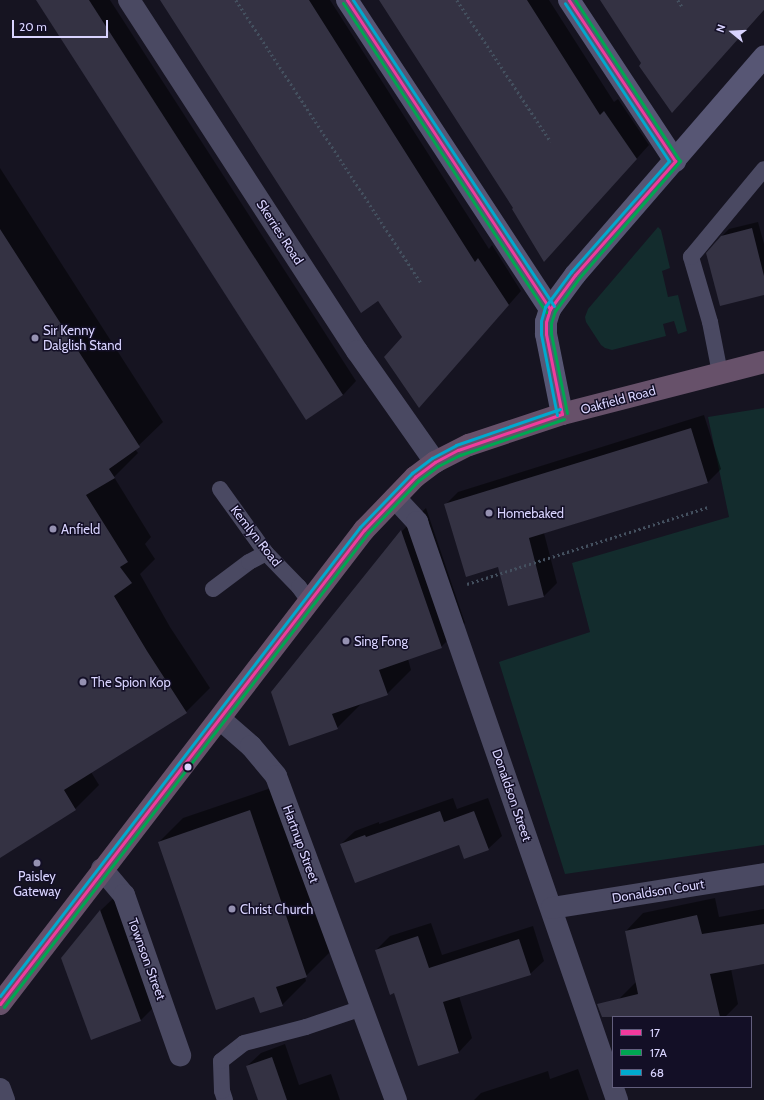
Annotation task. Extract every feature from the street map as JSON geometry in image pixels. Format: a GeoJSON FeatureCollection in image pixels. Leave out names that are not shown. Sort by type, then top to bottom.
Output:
{"type":"FeatureCollection","features":[{"type":"Feature","properties":{"kind":"highway","name":"Oakfield Road"},"geometry":{"type":"LineString","coordinates":[[0,1004],[102,869],[220,719],[364,530],[415,477],[435,462],[469,445],[562,414],[764,362]]}},
{"type":"Feature","properties":{"kind":"street","name":"Skerries Road"},"geometry":{"type":"LineString","coordinates":[[129,0],[357,351],[435,462]]}},
{"type":"Feature","properties":{"kind":"street"},"geometry":{"type":"LineString","coordinates":[[347,0],[550,309]]}},
{"type":"Feature","properties":{"kind":"street"},"geometry":{"type":"LineString","coordinates":[[569,0],[675,161]]}},
{"type":"Feature","properties":{"kind":"street"},"geometry":{"type":"LineString","coordinates":[[562,414],[546,334],[546,322],[550,309],[575,275],[764,57]]}},
{"type":"Feature","properties":{"kind":"street","name":"Donaldson Street"},"geometry":{"type":"LineString","coordinates":[[395,498],[417,522],[552,908],[612,1085]]}},
{"type":"Feature","properties":{"kind":"street","name":"Hartnup Street"},"geometry":{"type":"LineString","coordinates":[[220,719],[251,746],[276,776],[396,1100]]}},
{"type":"Feature","properties":{"kind":"street","name":"Townson Street"},"geometry":{"type":"LineString","coordinates":[[102,869],[124,895],[180,1055]]}},
{"type":"Feature","properties":{"kind":"street","name":"Donaldson Court"},"geometry":{"type":"LineString","coordinates":[[552,908],[764,874]]}},
{"type":"Feature","properties":{"kind":"street","name":"Donaldson Street"},"geometry":{"type":"LineString","coordinates":[[613,1088],[617,1100]]}},
{"type":"Feature","properties":{"kind":"street"},"geometry":{"type":"LineString","coordinates":[[0,1089],[4,1100]]}},
{"type":"Feature","properties":{"kind":"lane"},"geometry":{"type":"LineString","coordinates":[[720,373],[710,322],[691,257],[764,169]]}},
{"type":"Feature","properties":{"kind":"lane","name":"Kemlyn Road"},"geometry":{"type":"LineString","coordinates":[[220,489],[266,553],[299,587],[309,601]]}},
{"type":"Feature","properties":{"kind":"lane"},"geometry":{"type":"LineString","coordinates":[[213,589],[250,562],[266,553]]}},
{"type":"Feature","properties":{"kind":"lane"},"geometry":{"type":"LineString","coordinates":[[225,1100],[222,1091],[221,1061],[244,1043],[306,1027],[362,1008]]}},
{"type":"Feature","properties":{"kind":"path"},"geometry":{"type":"LineString","coordinates":[[236,0],[421,282]]}},
{"type":"Feature","properties":{"kind":"path"},"geometry":{"type":"LineString","coordinates":[[457,0],[551,142]]}},
{"type":"Feature","properties":{"kind":"path"},"geometry":{"type":"LineString","coordinates":[[678,0],[683,8]]}},
{"type":"Feature","properties":{"kind":"path"},"geometry":{"type":"LineString","coordinates":[[441,592],[709,507]]}},
{"type":"Feature","properties":{"kind":"green space"},"geometry":{"type":"Polygon","coordinates":[[[658,227],[661,230],[670,268],[662,271],[668,297],[678,295],[687,331],[678,334],[674,321],[663,324],[666,336],[612,350],[605,348],[601,345],[586,322],[585,317],[588,309],[658,227]]]}},
{"type":"Feature","properties":{"kind":"green space"},"geometry":{"type":"Polygon","coordinates":[[[764,408],[764,845],[565,874],[499,662],[590,632],[572,563],[729,517],[708,417],[764,408]]]}},
{"type":"Feature","properties":{"kind":"building"},"geometry":{"type":"Polygon","coordinates":[[[36,0],[89,0],[343,395],[306,420],[36,0]]]}},
{"type":"Feature","properties":{"kind":"building"},"geometry":{"type":"Polygon","coordinates":[[[160,0],[309,0],[475,262],[478,258],[509,305],[419,408],[384,357],[402,337],[378,301],[361,313],[160,0]]]}},
{"type":"Feature","properties":{"kind":"building"},"geometry":{"type":"Polygon","coordinates":[[[379,0],[527,0],[600,115],[604,111],[637,159],[544,262],[512,209],[513,208],[379,0]]]}},
{"type":"Feature","properties":{"kind":"building"},"geometry":{"type":"Polygon","coordinates":[[[600,0],[764,0],[764,10],[672,113],[639,66],[641,63],[600,0]]]}},
{"type":"Feature","properties":{"kind":"building"},"geometry":{"type":"Polygon","coordinates":[[[752,228],[764,276],[764,295],[720,306],[706,253],[721,236],[752,228]]]}},
{"type":"Feature","properties":{"kind":"building","name":"Anfield"},"geometry":{"type":"Polygon","coordinates":[[[0,229],[140,447],[109,469],[115,478],[86,495],[128,562],[120,567],[132,583],[114,596],[187,713],[64,790],[76,810],[0,858],[0,229]]]}},
{"type":"Feature","properties":{"kind":"building"},"geometry":{"type":"Polygon","coordinates":[[[691,428],[708,483],[529,538],[544,597],[508,606],[498,567],[466,577],[444,504],[691,428]]]}},
{"type":"Feature","properties":{"kind":"building"},"geometry":{"type":"Polygon","coordinates":[[[401,530],[442,648],[379,670],[388,695],[332,714],[338,729],[289,746],[271,692],[401,530]]]}},
{"type":"Feature","properties":{"kind":"building","name":"Christ Church"},"geometry":{"type":"Polygon","coordinates":[[[250,810],[307,977],[276,987],[283,1006],[260,1013],[254,997],[216,1010],[158,842],[250,810]]]}},
{"type":"Feature","properties":{"kind":"building"},"geometry":{"type":"Polygon","coordinates":[[[440,811],[444,822],[474,811],[489,850],[464,859],[459,845],[355,883],[340,844],[365,835],[366,837],[440,811]]]}},
{"type":"Feature","properties":{"kind":"building"},"geometry":{"type":"Polygon","coordinates":[[[100,910],[141,1021],[91,1040],[61,958],[100,910]]]}},
{"type":"Feature","properties":{"kind":"building"},"geometry":{"type":"Polygon","coordinates":[[[697,915],[702,934],[764,924],[764,964],[710,974],[720,1016],[602,1017],[597,1004],[638,994],[625,931],[697,915]]]}},
{"type":"Feature","properties":{"kind":"building"},"geometry":{"type":"Polygon","coordinates":[[[418,936],[429,968],[519,939],[531,975],[443,1002],[459,1053],[418,1066],[394,993],[390,995],[375,950],[418,936]]]}},
{"type":"Feature","properties":{"kind":"building"},"geometry":{"type":"Polygon","coordinates":[[[272,1057],[287,1100],[258,1100],[246,1066],[272,1057]]]}},
{"type":"Feature","properties":{"kind":"transit line","name":"17"},"geometry":{"type":"LineString","coordinates":[[347,0],[550,309]]}},
{"type":"Feature","properties":{"kind":"transit line","name":"68"},"geometry":{"type":"LineString","coordinates":[[353,0],[554,306]]}},
{"type":"Feature","properties":{"kind":"transit line","name":"17"},"geometry":{"type":"LineString","coordinates":[[562,414],[546,334],[546,322],[550,309],[575,275],[675,161],[569,0]]}},
{"type":"Feature","properties":{"kind":"transit line","name":"17A"},"geometry":{"type":"LineString","coordinates":[[567,413],[551,334],[551,323],[555,311],[579,278],[680,161],[575,0]]}},
{"type":"Feature","properties":{"kind":"transit line","name":"17A"},"geometry":{"type":"LineString","coordinates":[[343,3],[546,312]]}},
{"type":"Feature","properties":{"kind":"transit line","name":"68"},"geometry":{"type":"LineString","coordinates":[[557,415],[541,334],[541,321],[545,307],[571,272],[669,161],[565,3]]}},
{"type":"Feature","properties":{"kind":"transit line","name":"68"},"geometry":{"type":"LineString","coordinates":[[0,996],[360,527],[412,473],[432,458],[456,445],[560,409]]}},
{"type":"Feature","properties":{"kind":"transit line","name":"17"},"geometry":{"type":"LineString","coordinates":[[0,1004],[364,530],[415,477],[435,462],[458,450],[562,414]]}},
{"type":"Feature","properties":{"kind":"transit line","name":"17A"},"geometry":{"type":"LineString","coordinates":[[4,1007],[368,533],[418,481],[438,466],[460,455],[564,419]]}},
{"type":"Feature","properties":{"kind":"place","name":"Sir Kenny Dalglish Stand"},"geometry":{"type":"Point","coordinates":[35,338]}},
{"type":"Feature","properties":{"kind":"place","name":"Homebaked"},"geometry":{"type":"Point","coordinates":[489,513]}},
{"type":"Feature","properties":{"kind":"place","name":"Anfield"},"geometry":{"type":"Point","coordinates":[53,529]}},
{"type":"Feature","properties":{"kind":"place","name":"Sing Fong"},"geometry":{"type":"Point","coordinates":[346,641]}},
{"type":"Feature","properties":{"kind":"place","name":"The Spion Kop"},"geometry":{"type":"Point","coordinates":[83,682]}},
{"type":"Feature","properties":{"kind":"place","name":"Paisley Gateway"},"geometry":{"type":"Point","coordinates":[37,863]}},
{"type":"Feature","properties":{"kind":"place","name":"Christ Church"},"geometry":{"type":"Point","coordinates":[232,909]}}]}
